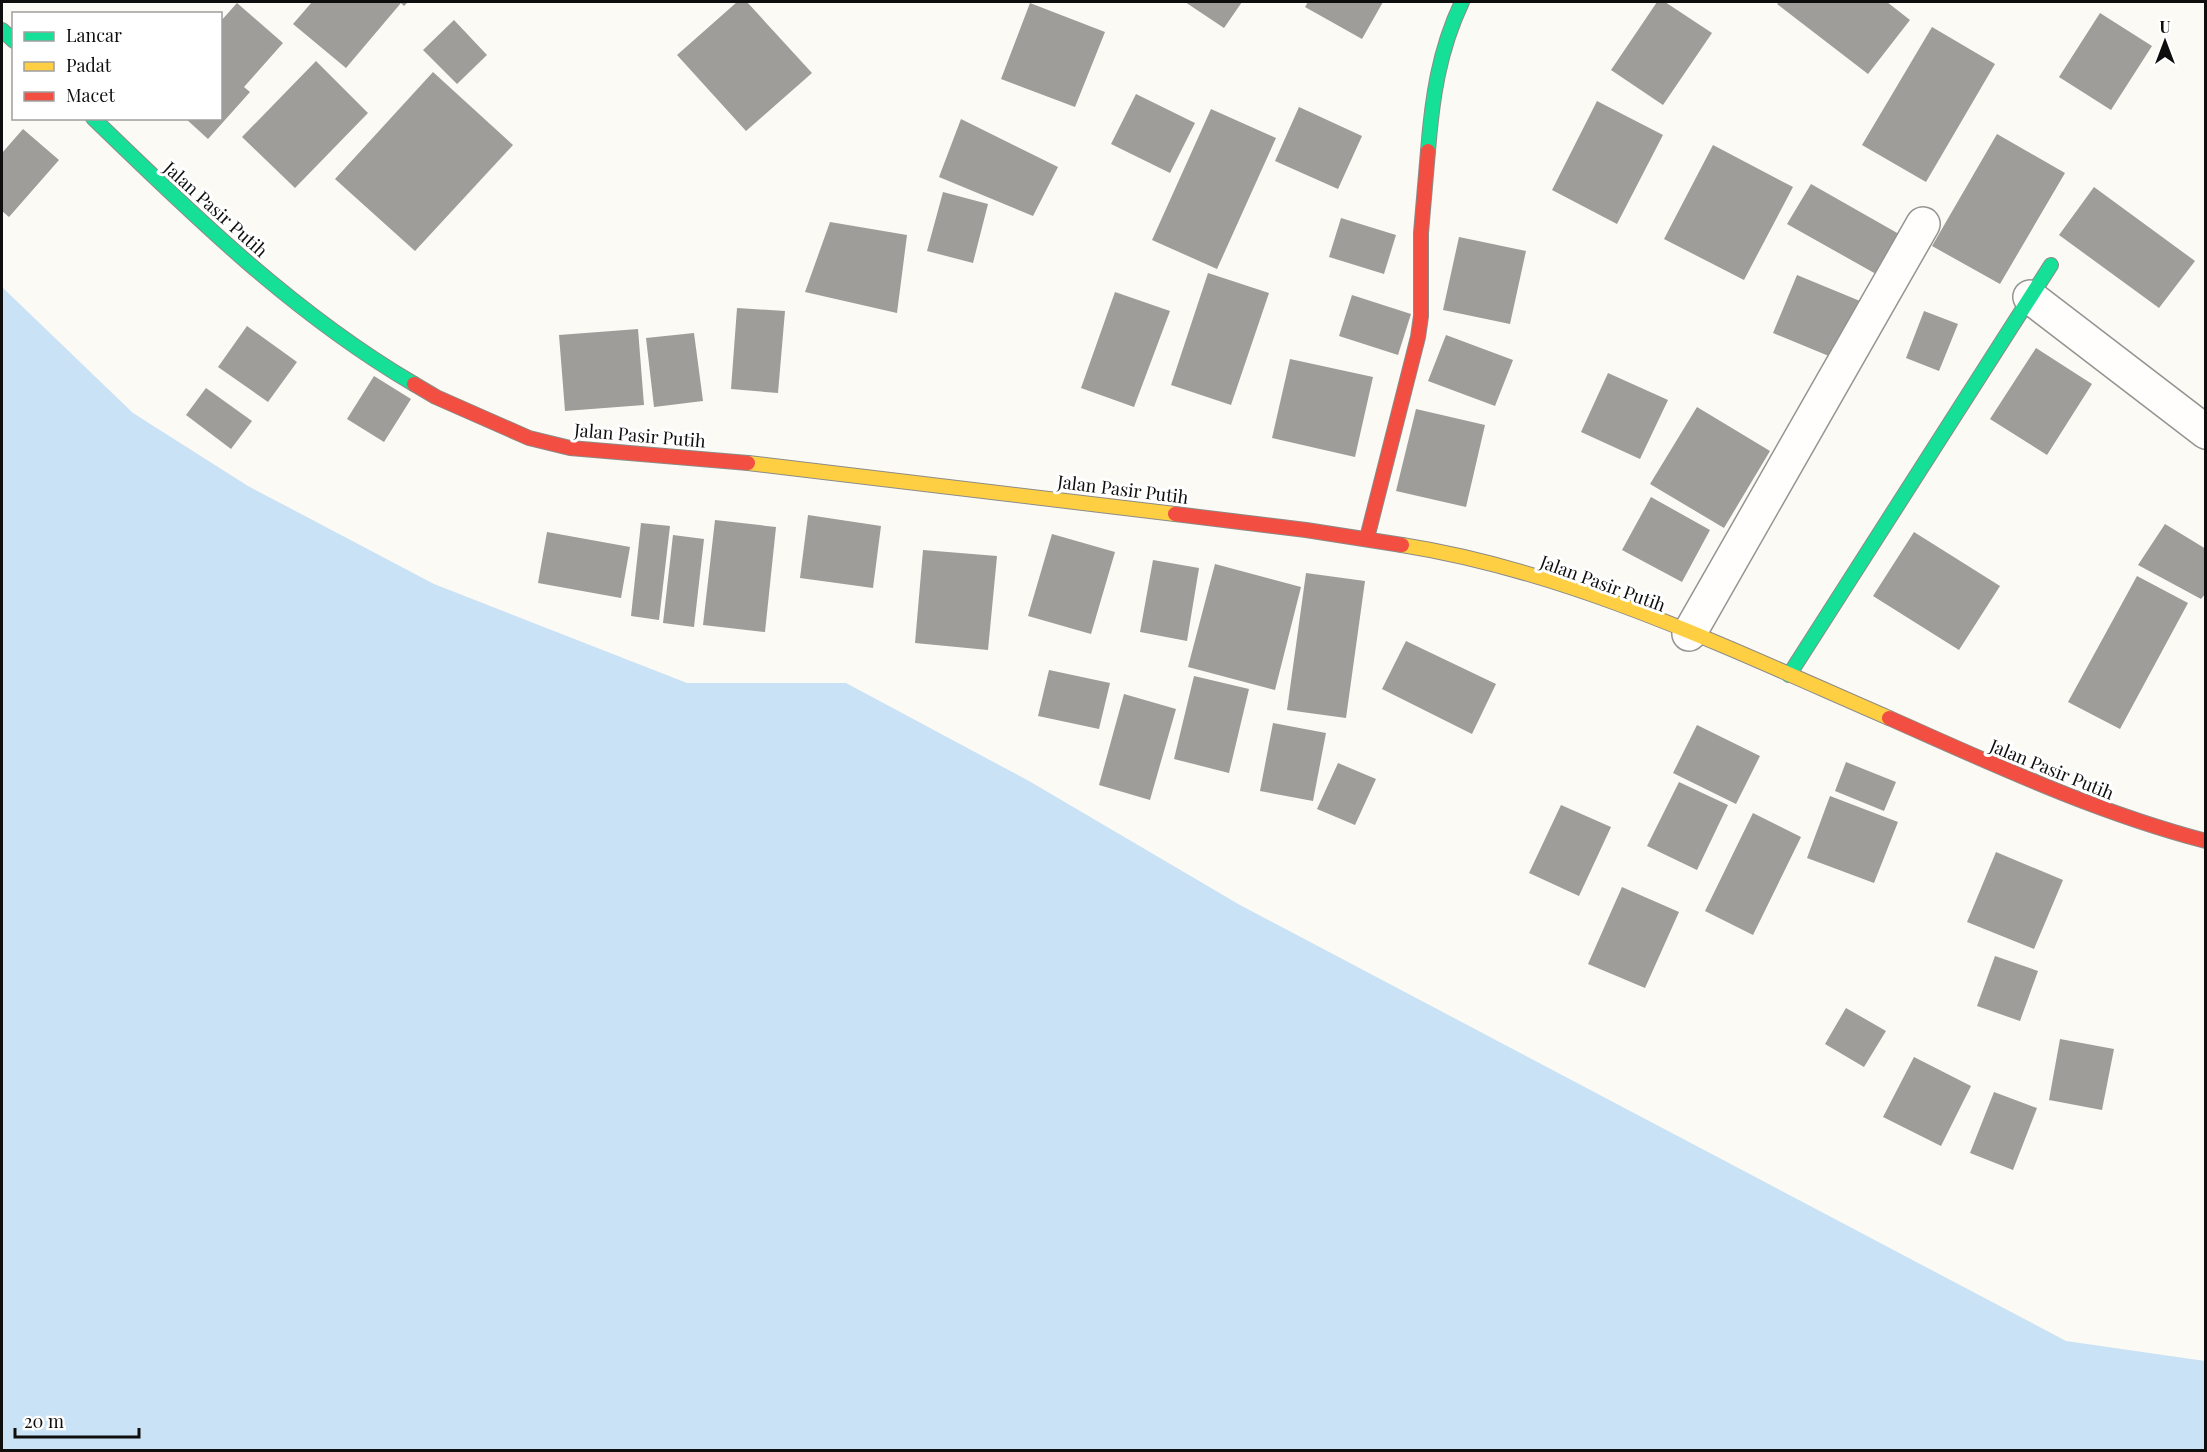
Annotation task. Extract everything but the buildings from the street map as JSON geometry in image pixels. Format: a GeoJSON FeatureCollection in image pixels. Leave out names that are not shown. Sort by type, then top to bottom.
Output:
{"type":"FeatureCollection","features":[{"type":"Feature","properties":{"kind":"main road"},"geometry":{"type":"LineString","coordinates":[[1367,538],[1419,337],[1421,233],[1432,96],[1448,31],[1462,2]]}},
{"type":"Feature","properties":{"kind":"main road","name":"Jalan Pasir Putih"},"geometry":{"type":"LineString","coordinates":[[95,120],[205,227],[270,283],[370,359],[436,397],[529,438],[570,448],[707,459],[1367,538],[1432,550],[1554,582],[1599,597],[1789,675],[2066,796],[2145,825],[2205,841]]}},
{"type":"Feature","properties":{"kind":"main road"},"geometry":{"type":"LineString","coordinates":[[1789,675],[2051,265]]}},
{"type":"Feature","properties":{"kind":"street"},"geometry":{"type":"LineString","coordinates":[[1689,634],[1923,224]]}},
{"type":"Feature","properties":{"kind":"street"},"geometry":{"type":"LineString","coordinates":[[2030,297],[2205,432]]}},
{"type":"Feature","properties":{"kind":"water"},"geometry":{"type":"Polygon","coordinates":[[[2,287],[133,413],[248,486],[434,584],[687,683],[846,683],[1029,781],[1240,905],[2066,1341],[2205,1361],[2205,1450],[2,1450],[2,287]]]}},
{"type":"Feature","properties":{"kind":"traffic: fast"},"geometry":{"type":"LineString","coordinates":[[1428,151],[1442,57],[1462,2]]}},
{"type":"Feature","properties":{"kind":"traffic: fast"},"geometry":{"type":"LineString","coordinates":[[2,30],[12,39]]}},
{"type":"Feature","properties":{"kind":"traffic: fast"},"geometry":{"type":"LineString","coordinates":[[95,120],[246,261],[327,326],[414,384]]}},
{"type":"Feature","properties":{"kind":"traffic: fast"},"geometry":{"type":"LineString","coordinates":[[1789,675],[2051,265]]}},
{"type":"Feature","properties":{"kind":"traffic: slow"},"geometry":{"type":"LineString","coordinates":[[748,463],[1175,514]]}},
{"type":"Feature","properties":{"kind":"traffic: slow"},"geometry":{"type":"LineString","coordinates":[[1402,545],[1466,557],[1590,594],[1711,640],[1889,718]]}},
{"type":"Feature","properties":{"kind":"traffic: jam"},"geometry":{"type":"LineString","coordinates":[[1367,538],[1418,337],[1421,316],[1421,233],[1428,151]]}},
{"type":"Feature","properties":{"kind":"traffic: jam"},"geometry":{"type":"LineString","coordinates":[[414,384],[436,397],[529,438],[570,448],[748,463]]}},
{"type":"Feature","properties":{"kind":"traffic: jam"},"geometry":{"type":"LineString","coordinates":[[1175,514],[1306,530],[1402,545]]}},
{"type":"Feature","properties":{"kind":"traffic: jam"},"geometry":{"type":"LineString","coordinates":[[1889,718],[2084,801],[2206,841]]}}]}
